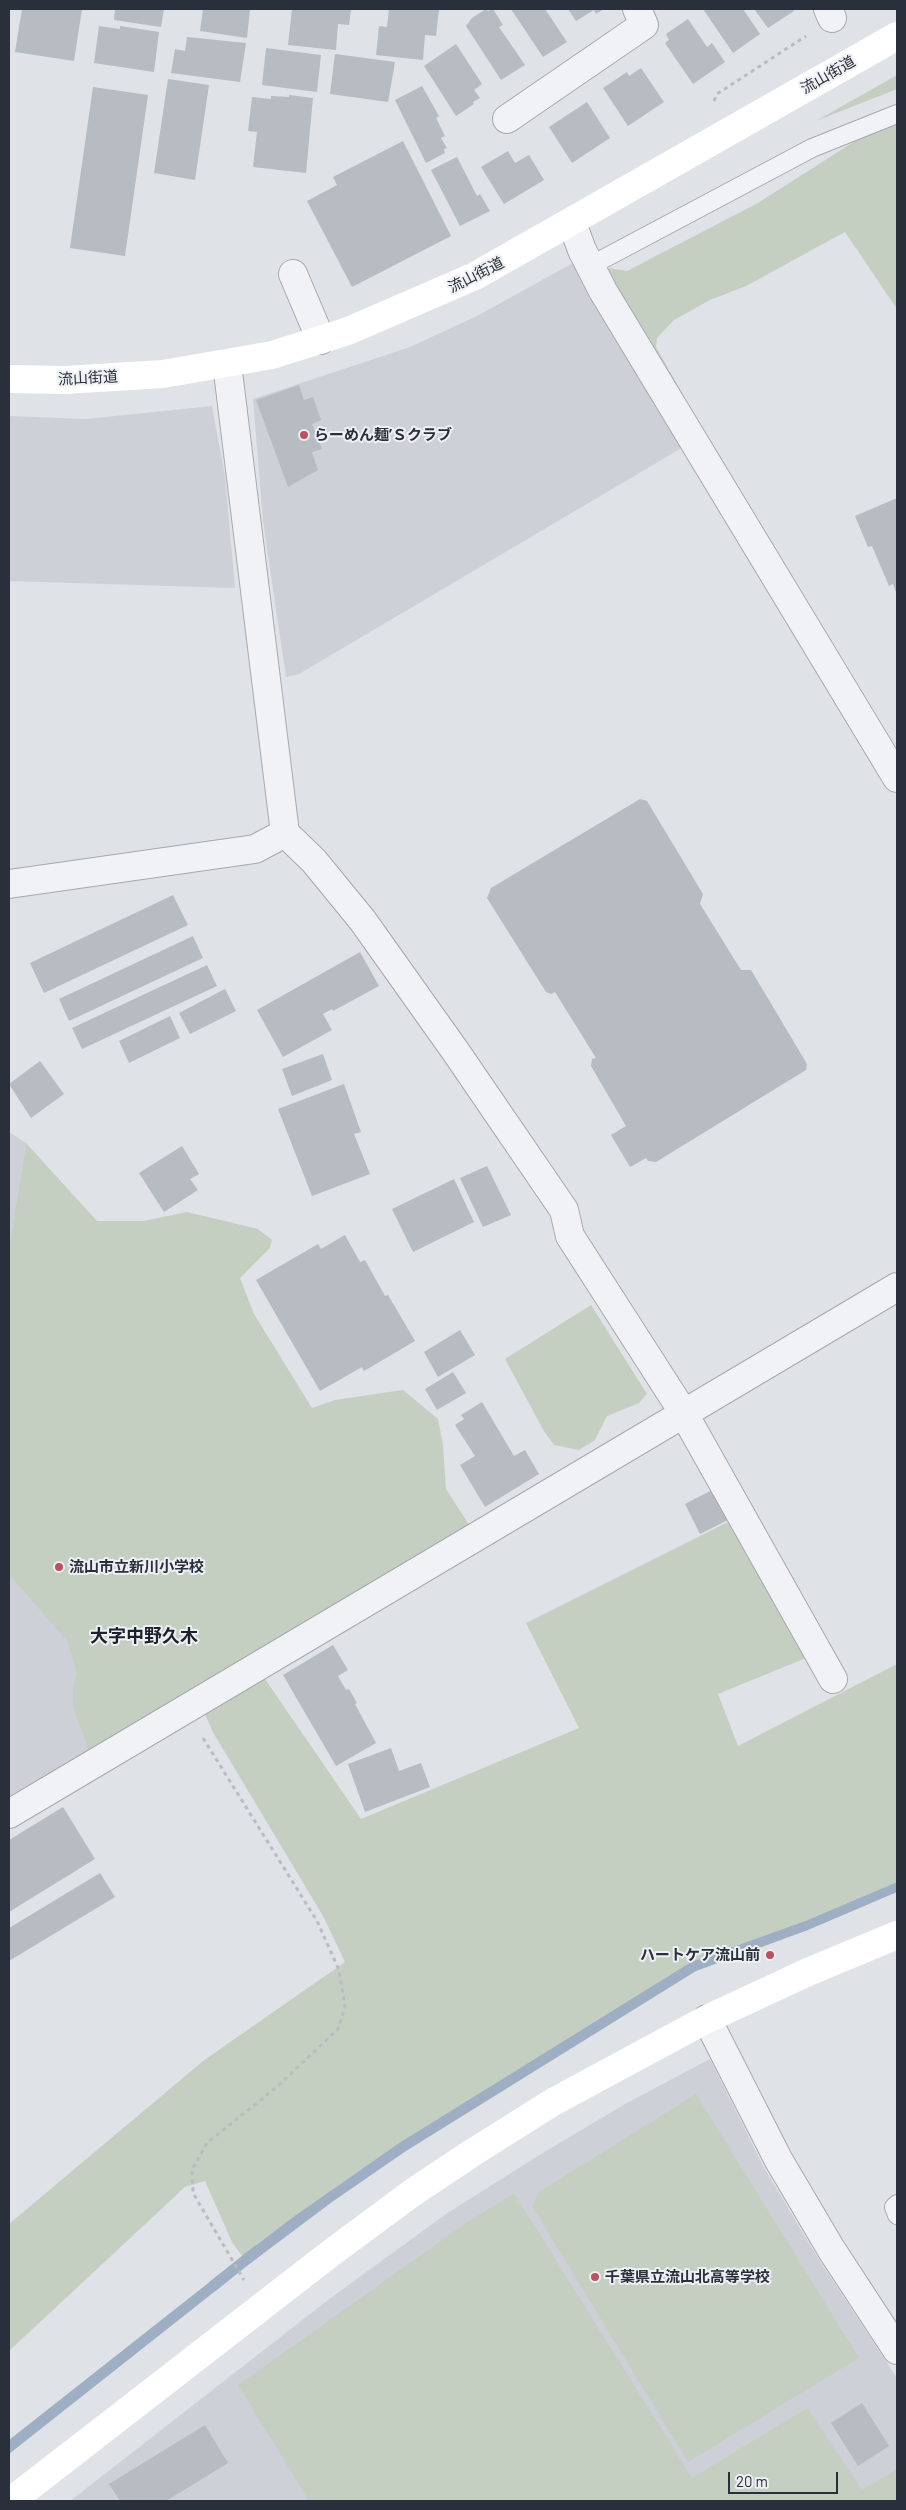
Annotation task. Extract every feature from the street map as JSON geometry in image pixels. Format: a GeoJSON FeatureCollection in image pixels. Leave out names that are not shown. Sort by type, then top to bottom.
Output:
{"type":"FeatureCollection","features":[{"type":"Feature","properties":{"kind":"street"},"geometry":{"type":"LineString","coordinates":[[507,120],[644,25],[637,9]]}},
{"type":"Feature","properties":{"kind":"street","name":"流山街道"},"geometry":{"type":"LineString","coordinates":[[9,379],[65,380],[121,377],[163,374],[227,364],[272,355],[321,340],[422,301],[475,276],[572,223],[897,36]]}},
{"type":"Feature","properties":{"kind":"street"},"geometry":{"type":"LineString","coordinates":[[572,223],[590,266],[897,778]]}},
{"type":"Feature","properties":{"kind":"street"},"geometry":{"type":"LineString","coordinates":[[294,274],[321,340]]}},
{"type":"Feature","properties":{"kind":"street"},"geometry":{"type":"LineString","coordinates":[[227,364],[285,833],[314,861],[363,921],[456,1052],[564,1210],[570,1236],[683,1412],[833,1679]]}},
{"type":"Feature","properties":{"kind":"street"},"geometry":{"type":"LineString","coordinates":[[9,884],[255,850],[285,833]]}},
{"type":"Feature","properties":{"kind":"street"},"geometry":{"type":"LineString","coordinates":[[9,1814],[417,1574],[683,1412],[897,1287]]}},
{"type":"Feature","properties":{"kind":"street"},"geometry":{"type":"LineString","coordinates":[[11,2501],[270,2299],[412,2194],[553,2102],[707,2019],[808,1972],[897,1935]]}},
{"type":"Feature","properties":{"kind":"street"},"geometry":{"type":"LineString","coordinates":[[707,2019],[778,2159],[830,2249],[897,2350]]}},
{"type":"Feature","properties":{"kind":"lane"},"geometry":{"type":"LineString","coordinates":[[590,266],[812,148],[897,114]]}},
{"type":"Feature","properties":{"kind":"lane"},"geometry":{"type":"LineString","coordinates":[[897,2204],[894,2207],[897,2215]]}},
{"type":"Feature","properties":{"kind":"path"},"geometry":{"type":"LineString","coordinates":[[712,106],[717,94],[830,14]]}},
{"type":"Feature","properties":{"kind":"path"},"geometry":{"type":"LineString","coordinates":[[185,1709],[317,1921],[339,1970],[345,2007],[338,2029],[279,2085],[207,2143],[192,2170],[193,2193],[245,2282]]}},
{"type":"Feature","properties":{"kind":"shaded area"},"geometry":{"type":"Polygon","coordinates":[[[573,263],[685,446],[299,674],[286,677],[263,521],[253,399],[410,347],[477,316],[573,263]]]}},
{"type":"Feature","properties":{"kind":"shaded area"},"geometry":{"type":"Polygon","coordinates":[[[212,406],[225,476],[235,588],[9,581],[9,416],[86,419],[212,406]]]}},
{"type":"Feature","properties":{"kind":"shaded area"},"geometry":{"type":"Polygon","coordinates":[[[9,1132],[26,1143],[9,1247],[9,1132]]]}},
{"type":"Feature","properties":{"kind":"shaded area","name":"流山市立新川小学校"},"geometry":{"type":"Polygon","coordinates":[[[9,1362],[184,1698],[9,1796],[9,1362]]]}},
{"type":"Feature","properties":{"kind":"shaded area","name":"千葉県立流山北高等学校"},"geometry":{"type":"Polygon","coordinates":[[[710,2059],[763,2166],[816,2255],[897,2378],[897,2501],[70,2501],[328,2300],[446,2214],[625,2104],[710,2059]]]}},
{"type":"Feature","properties":{"kind":"green space"},"geometry":{"type":"Polygon","coordinates":[[[897,75],[897,89],[816,121],[897,75]]]}},
{"type":"Feature","properties":{"kind":"green space"},"geometry":{"type":"Polygon","coordinates":[[[897,121],[897,309],[845,232],[746,286],[710,300],[674,320],[657,338],[656,347],[683,395],[678,395],[608,275],[609,268],[627,271],[758,203],[866,134],[897,121]]]}},
{"type":"Feature","properties":{"kind":"green space"},"geometry":{"type":"Polygon","coordinates":[[[26,1143],[97,1221],[143,1221],[187,1212],[258,1229],[272,1240],[270,1248],[240,1278],[254,1314],[312,1408],[335,1400],[403,1390],[438,1419],[443,1445],[446,1489],[470,1526],[89,1751],[73,1707],[73,1688],[77,1672],[67,1641],[9,1574],[9,1247],[26,1143]]]}},
{"type":"Feature","properties":{"kind":"green space"},"geometry":{"type":"Polygon","coordinates":[[[591,1305],[647,1394],[639,1403],[607,1416],[595,1440],[579,1450],[554,1445],[544,1431],[505,1359],[591,1305]]]}},
{"type":"Feature","properties":{"kind":"green space"},"geometry":{"type":"Polygon","coordinates":[[[734,1519],[806,1658],[718,1694],[738,1746],[897,1664],[897,1882],[805,1921],[691,1962],[399,2143],[293,2217],[242,2256],[232,2242],[205,2181],[185,2187],[9,2351],[9,2224],[203,2061],[345,1962],[323,1916],[214,1734],[204,1712],[263,1676],[361,1819],[579,1728],[526,1623],[734,1519]]]}},
{"type":"Feature","properties":{"kind":"green space"},"geometry":{"type":"Polygon","coordinates":[[[696,2094],[859,2358],[688,2462],[532,2206],[539,2192],[696,2094]]]}},
{"type":"Feature","properties":{"kind":"green space"},"geometry":{"type":"Polygon","coordinates":[[[514,2193],[692,2478],[807,2408],[862,2490],[897,2469],[897,2501],[309,2501],[238,2385],[469,2221],[514,2193]]]}},
{"type":"Feature","properties":{"kind":"water"},"geometry":{"type":"Polygon","coordinates":[[[897,1882],[897,1892],[808,1930],[696,1971],[406,2151],[332,2202],[248,2265],[242,2256],[293,2217],[399,2143],[691,1962],[805,1921],[897,1882]]]}},
{"type":"Feature","properties":{"kind":"water"},"geometry":{"type":"Polygon","coordinates":[[[221,2273],[228,2281],[9,2454],[9,2440],[221,2273]]]}},
{"type":"Feature","properties":{"kind":"building"},"geometry":{"type":"Polygon","coordinates":[[[22,9],[82,9],[74,61],[15,52],[22,9]]]}},
{"type":"Feature","properties":{"kind":"building"},"geometry":{"type":"Polygon","coordinates":[[[115,9],[164,9],[161,27],[114,20],[115,9]]]}},
{"type":"Feature","properties":{"kind":"building"},"geometry":{"type":"Polygon","coordinates":[[[203,9],[250,9],[247,38],[200,31],[203,9]]]}},
{"type":"Feature","properties":{"kind":"building"},"geometry":{"type":"Polygon","coordinates":[[[292,9],[351,9],[349,25],[338,24],[336,50],[288,45],[292,9]]]}},
{"type":"Feature","properties":{"kind":"building"},"geometry":{"type":"Polygon","coordinates":[[[389,9],[439,10],[436,36],[425,35],[423,60],[376,55],[379,26],[387,27],[389,9]]]}},
{"type":"Feature","properties":{"kind":"building"},"geometry":{"type":"Polygon","coordinates":[[[486,9],[488,11],[493,9],[503,25],[499,27],[525,65],[501,80],[466,26],[472,18],[486,9]]]}},
{"type":"Feature","properties":{"kind":"building"},"geometry":{"type":"Polygon","coordinates":[[[511,9],[545,9],[567,42],[543,57],[511,9]]]}},
{"type":"Feature","properties":{"kind":"building"},"geometry":{"type":"Polygon","coordinates":[[[568,9],[604,9],[596,14],[594,10],[576,21],[568,9]]]}},
{"type":"Feature","properties":{"kind":"building"},"geometry":{"type":"Polygon","coordinates":[[[703,9],[743,9],[760,34],[733,53],[703,9]]]}},
{"type":"Feature","properties":{"kind":"building"},"geometry":{"type":"Polygon","coordinates":[[[754,9],[793,9],[794,11],[768,28],[754,9]]]}},
{"type":"Feature","properties":{"kind":"building"},"geometry":{"type":"Polygon","coordinates":[[[688,19],[707,47],[712,43],[725,62],[693,84],[665,43],[669,40],[666,34],[688,19]]]}},
{"type":"Feature","properties":{"kind":"building"},"geometry":{"type":"Polygon","coordinates":[[[99,26],[120,29],[120,26],[159,32],[154,72],[94,63],[99,26]]]}},
{"type":"Feature","properties":{"kind":"building"},"geometry":{"type":"Polygon","coordinates":[[[187,37],[246,43],[240,82],[171,73],[175,49],[185,51],[187,37]]]}},
{"type":"Feature","properties":{"kind":"building"},"geometry":{"type":"Polygon","coordinates":[[[456,44],[482,84],[474,90],[480,98],[456,116],[424,66],[456,44]]]}},
{"type":"Feature","properties":{"kind":"building"},"geometry":{"type":"Polygon","coordinates":[[[266,48],[321,55],[317,92],[262,85],[266,48]]]}},
{"type":"Feature","properties":{"kind":"building"},"geometry":{"type":"Polygon","coordinates":[[[335,54],[395,62],[388,102],[330,94],[335,54]]]}},
{"type":"Feature","properties":{"kind":"building"},"geometry":{"type":"Polygon","coordinates":[[[641,68],[664,102],[628,126],[603,88],[627,72],[629,76],[641,68]]]}},
{"type":"Feature","properties":{"kind":"building"},"geometry":{"type":"Polygon","coordinates":[[[168,79],[209,85],[195,180],[154,173],[168,79]]]}},
{"type":"Feature","properties":{"kind":"building"},"geometry":{"type":"Polygon","coordinates":[[[422,86],[439,116],[436,118],[445,136],[441,138],[447,148],[444,149],[445,153],[426,163],[395,100],[422,86]]]}},
{"type":"Feature","properties":{"kind":"building"},"geometry":{"type":"Polygon","coordinates":[[[93,87],[148,95],[125,256],[70,248],[93,87]]]}},
{"type":"Feature","properties":{"kind":"building"},"geometry":{"type":"Polygon","coordinates":[[[289,95],[313,98],[306,173],[253,167],[257,132],[248,131],[252,97],[271,99],[271,96],[289,97],[289,95]]]}},
{"type":"Feature","properties":{"kind":"building"},"geometry":{"type":"Polygon","coordinates":[[[587,102],[610,138],[572,163],[549,127],[587,102]]]}},
{"type":"Feature","properties":{"kind":"building"},"geometry":{"type":"Polygon","coordinates":[[[403,141],[451,236],[352,287],[307,201],[337,185],[333,177],[403,141]]]}},
{"type":"Feature","properties":{"kind":"building"},"geometry":{"type":"Polygon","coordinates":[[[508,151],[515,163],[529,155],[544,180],[504,204],[481,167],[508,151]]]}},
{"type":"Feature","properties":{"kind":"building"},"geometry":{"type":"Polygon","coordinates":[[[457,157],[477,196],[480,194],[490,211],[460,226],[431,170],[457,157]]]}},
{"type":"Feature","properties":{"kind":"building"},"geometry":{"type":"Polygon","coordinates":[[[299,385],[304,400],[313,397],[321,420],[312,424],[322,449],[312,452],[318,470],[288,487],[256,400],[299,385]]]}},
{"type":"Feature","properties":{"kind":"building"},"geometry":{"type":"Polygon","coordinates":[[[897,498],[897,595],[893,584],[889,586],[872,546],[868,547],[855,516],[897,498]]]}},
{"type":"Feature","properties":{"kind":"building"},"geometry":{"type":"Polygon","coordinates":[[[640,799],[647,801],[703,894],[700,904],[741,970],[751,970],[807,1064],[806,1070],[656,1162],[648,1161],[646,1158],[630,1167],[611,1135],[626,1126],[591,1066],[592,1059],[596,1058],[555,992],[551,994],[546,992],[487,898],[491,888],[640,799]]]}},
{"type":"Feature","properties":{"kind":"building"},"geometry":{"type":"Polygon","coordinates":[[[173,895],[188,925],[44,993],[30,963],[173,895]]]}},
{"type":"Feature","properties":{"kind":"building"},"geometry":{"type":"Polygon","coordinates":[[[193,936],[203,958],[69,1021],[59,999],[193,936]]]}},
{"type":"Feature","properties":{"kind":"building"},"geometry":{"type":"Polygon","coordinates":[[[360,952],[379,986],[333,1011],[332,1009],[323,1014],[332,1030],[283,1057],[257,1010],[360,952]]]}},
{"type":"Feature","properties":{"kind":"building"},"geometry":{"type":"Polygon","coordinates":[[[207,965],[217,986],[82,1049],[72,1028],[207,965]]]}},
{"type":"Feature","properties":{"kind":"building"},"geometry":{"type":"Polygon","coordinates":[[[225,989],[236,1011],[190,1034],[179,1013],[225,989]]]}},
{"type":"Feature","properties":{"kind":"building"},"geometry":{"type":"Polygon","coordinates":[[[170,1016],[180,1038],[129,1063],[119,1041],[170,1016]]]}},
{"type":"Feature","properties":{"kind":"building"},"geometry":{"type":"Polygon","coordinates":[[[323,1054],[332,1080],[292,1096],[282,1069],[323,1054]]]}},
{"type":"Feature","properties":{"kind":"building"},"geometry":{"type":"Polygon","coordinates":[[[40,1061],[64,1094],[31,1118],[9,1084],[40,1061]]]}},
{"type":"Feature","properties":{"kind":"building"},"geometry":{"type":"Polygon","coordinates":[[[344,1084],[361,1132],[354,1134],[370,1174],[312,1196],[278,1109],[344,1084]]]}},
{"type":"Feature","properties":{"kind":"building"},"geometry":{"type":"Polygon","coordinates":[[[182,1146],[199,1174],[190,1179],[198,1190],[164,1212],[139,1173],[182,1146]]]}},
{"type":"Feature","properties":{"kind":"building"},"geometry":{"type":"Polygon","coordinates":[[[487,1166],[511,1215],[483,1227],[460,1178],[487,1166]]]}},
{"type":"Feature","properties":{"kind":"building"},"geometry":{"type":"Polygon","coordinates":[[[454,1179],[474,1222],[413,1252],[392,1209],[454,1179]]]}},
{"type":"Feature","properties":{"kind":"building"},"geometry":{"type":"Polygon","coordinates":[[[345,1235],[360,1262],[365,1260],[385,1296],[388,1295],[415,1341],[364,1371],[362,1367],[320,1391],[256,1280],[318,1244],[321,1249],[345,1235]]]}},
{"type":"Feature","properties":{"kind":"building"},"geometry":{"type":"Polygon","coordinates":[[[460,1330],[475,1355],[438,1377],[424,1352],[460,1330]]]}},
{"type":"Feature","properties":{"kind":"building"},"geometry":{"type":"Polygon","coordinates":[[[453,1372],[466,1393],[437,1410],[425,1389],[453,1372]]]}},
{"type":"Feature","properties":{"kind":"building"},"geometry":{"type":"Polygon","coordinates":[[[482,1402],[514,1456],[525,1450],[539,1474],[485,1507],[460,1465],[475,1456],[455,1425],[464,1419],[461,1415],[482,1402]]]}},
{"type":"Feature","properties":{"kind":"building"},"geometry":{"type":"Polygon","coordinates":[[[714,1489],[730,1519],[700,1534],[685,1504],[714,1489]]]}},
{"type":"Feature","properties":{"kind":"building"},"geometry":{"type":"Polygon","coordinates":[[[333,1645],[348,1670],[338,1676],[346,1690],[349,1689],[357,1703],[355,1704],[376,1743],[336,1766],[283,1675],[333,1645]]]}},
{"type":"Feature","properties":{"kind":"building"},"geometry":{"type":"Polygon","coordinates":[[[391,1748],[399,1771],[421,1763],[430,1787],[365,1812],[348,1764],[391,1748]]]}},
{"type":"Feature","properties":{"kind":"building"},"geometry":{"type":"Polygon","coordinates":[[[63,1807],[95,1859],[9,1912],[9,1840],[63,1807]]]}},
{"type":"Feature","properties":{"kind":"building"},"geometry":{"type":"Polygon","coordinates":[[[100,1873],[115,1897],[9,1961],[9,1928],[100,1873]]]}},
{"type":"Feature","properties":{"kind":"building"},"geometry":{"type":"Polygon","coordinates":[[[862,2403],[889,2446],[858,2466],[831,2423],[862,2403]]]}},
{"type":"Feature","properties":{"kind":"building"},"geometry":{"type":"Polygon","coordinates":[[[205,2425],[228,2463],[166,2501],[120,2501],[109,2484],[205,2425]]]}},
{"type":"Feature","properties":{"kind":"waterway"},"geometry":{"type":"LineString","coordinates":[[213,2286],[257,2251]]}},
{"type":"Feature","properties":{"kind":"place","name":"らーめん麺’Ｓクラブ"},"geometry":{"type":"Point","coordinates":[304,435]}},
{"type":"Feature","properties":{"kind":"place","name":"流山市立新川小学校"},"geometry":{"type":"Point","coordinates":[59,1567]}},
{"type":"Feature","properties":{"kind":"place","name":"ハートケア流山前"},"geometry":{"type":"Point","coordinates":[770,1955]}},
{"type":"Feature","properties":{"kind":"place","name":"千葉県立流山北高等学校"},"geometry":{"type":"Point","coordinates":[595,2277]}},
{"type":"Feature","properties":{"kind":"district","name":"大字中野久木"},"geometry":{"type":"Point","coordinates":[144,1636]}}]}
